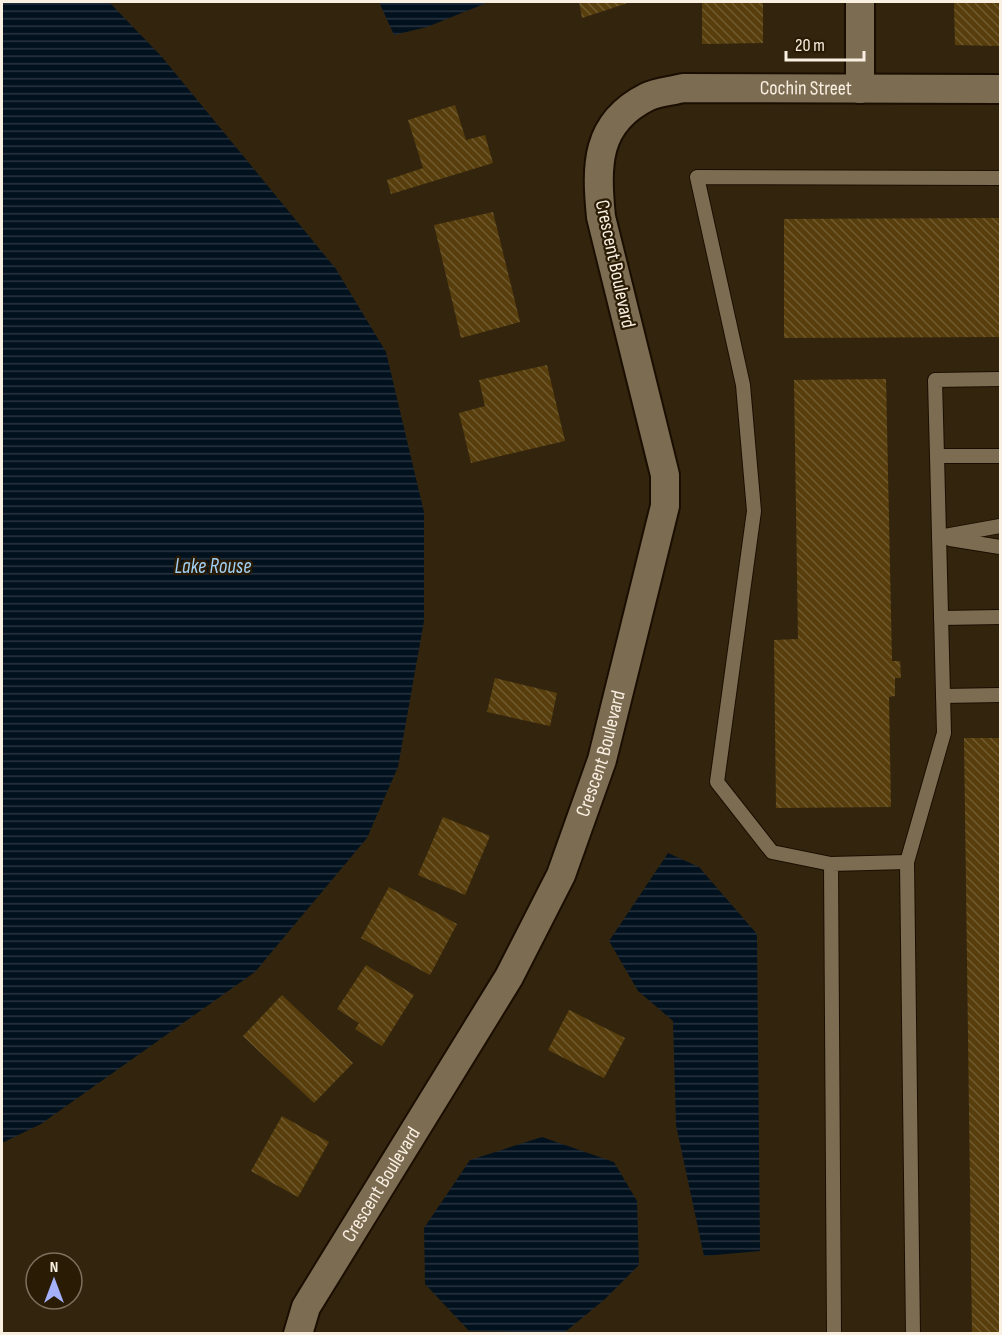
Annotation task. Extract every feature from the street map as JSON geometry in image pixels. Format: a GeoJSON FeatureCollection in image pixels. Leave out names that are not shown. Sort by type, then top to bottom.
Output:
{"type":"FeatureCollection","features":[{"type":"Feature","properties":{"kind":"street"},"geometry":{"type":"LineString","coordinates":[[860,2],[860,90]]}},
{"type":"Feature","properties":{"kind":"street","name":"Cochin Street"},"geometry":{"type":"LineString","coordinates":[[618,116],[648,96],[683,88],[1000,89]]}},
{"type":"Feature","properties":{"kind":"street","name":"Crescent Boulevard"},"geometry":{"type":"LineString","coordinates":[[298,1334],[306,1307],[509,977],[561,875],[602,760],[665,495],[665,475],[601,217],[597,174],[603,144],[618,116]]}},
{"type":"Feature","properties":{"kind":"lane"},"geometry":{"type":"LineString","coordinates":[[907,862],[831,864],[772,852],[717,782],[754,511],[743,385],[697,177],[1000,178]]}},
{"type":"Feature","properties":{"kind":"lane"},"geometry":{"type":"LineString","coordinates":[[914,1334],[907,862],[944,733],[935,381],[1000,379]]}},
{"type":"Feature","properties":{"kind":"lane"},"geometry":{"type":"LineString","coordinates":[[937,456],[1000,456]]}},
{"type":"Feature","properties":{"kind":"lane"},"geometry":{"type":"LineString","coordinates":[[939,537],[1000,526]]}},
{"type":"Feature","properties":{"kind":"lane"},"geometry":{"type":"LineString","coordinates":[[939,537],[1000,547]]}},
{"type":"Feature","properties":{"kind":"lane"},"geometry":{"type":"LineString","coordinates":[[941,618],[1000,617]]}},
{"type":"Feature","properties":{"kind":"lane"},"geometry":{"type":"LineString","coordinates":[[943,696],[1000,695]]}},
{"type":"Feature","properties":{"kind":"lane"},"geometry":{"type":"LineString","coordinates":[[831,864],[834,1334]]}},
{"type":"Feature","properties":{"kind":"water","name":"Lake Rouse"},"geometry":{"type":"Polygon","coordinates":[[[2,2],[109,2],[162,57],[336,269],[386,352],[424,512],[424,621],[398,767],[367,838],[255,972],[41,1124],[2,1143],[2,2]]]}},
{"type":"Feature","properties":{"kind":"water"},"geometry":{"type":"Polygon","coordinates":[[[379,2],[489,2],[427,27],[394,35],[379,2]]]}},
{"type":"Feature","properties":{"kind":"water"},"geometry":{"type":"Polygon","coordinates":[[[668,853],[699,867],[757,934],[760,1251],[704,1256],[676,1125],[673,1021],[638,991],[609,941],[668,853]]]}},
{"type":"Feature","properties":{"kind":"water"},"geometry":{"type":"Polygon","coordinates":[[[542,1137],[614,1162],[637,1201],[639,1265],[605,1299],[564,1333],[469,1331],[425,1284],[424,1228],[470,1160],[542,1137]]]}},
{"type":"Feature","properties":{"kind":"building"},"geometry":{"type":"Polygon","coordinates":[[[579,2],[631,2],[582,18],[579,2]]]}},
{"type":"Feature","properties":{"kind":"building"},"geometry":{"type":"Polygon","coordinates":[[[702,2],[763,2],[763,43],[702,44],[702,2]]]}},
{"type":"Feature","properties":{"kind":"building"},"geometry":{"type":"Polygon","coordinates":[[[954,2],[1000,2],[1000,46],[955,45],[954,2]]]}},
{"type":"Feature","properties":{"kind":"building"},"geometry":{"type":"Polygon","coordinates":[[[455,105],[466,140],[485,135],[493,163],[391,194],[387,180],[423,168],[408,120],[455,105]]]}},
{"type":"Feature","properties":{"kind":"building"},"geometry":{"type":"Polygon","coordinates":[[[493,212],[520,322],[461,338],[434,225],[493,212]]]}},
{"type":"Feature","properties":{"kind":"building"},"geometry":{"type":"Polygon","coordinates":[[[1000,218],[1000,337],[784,338],[784,219],[1000,218]]]}},
{"type":"Feature","properties":{"kind":"building"},"geometry":{"type":"Polygon","coordinates":[[[547,365],[565,441],[471,463],[459,413],[485,406],[479,380],[547,365]]]}},
{"type":"Feature","properties":{"kind":"building"},"geometry":{"type":"Polygon","coordinates":[[[886,379],[892,661],[900,661],[901,678],[895,678],[895,696],[889,697],[891,807],[776,808],[774,640],[798,639],[794,380],[886,379]]]}},
{"type":"Feature","properties":{"kind":"building"},"geometry":{"type":"Polygon","coordinates":[[[495,678],[557,693],[550,726],[487,712],[495,678]]]}},
{"type":"Feature","properties":{"kind":"building"},"geometry":{"type":"Polygon","coordinates":[[[964,738],[1000,738],[1000,1334],[972,1334],[964,738]]]}},
{"type":"Feature","properties":{"kind":"building"},"geometry":{"type":"Polygon","coordinates":[[[443,817],[490,836],[465,895],[418,875],[443,817]]]}},
{"type":"Feature","properties":{"kind":"building"},"geometry":{"type":"Polygon","coordinates":[[[389,887],[457,924],[430,975],[361,938],[389,887]]]}},
{"type":"Feature","properties":{"kind":"building"},"geometry":{"type":"Polygon","coordinates":[[[366,965],[414,995],[382,1046],[355,1029],[359,1023],[337,1009],[366,965]]]}},
{"type":"Feature","properties":{"kind":"building"},"geometry":{"type":"Polygon","coordinates":[[[282,995],[353,1063],[314,1103],[243,1036],[282,995]]]}},
{"type":"Feature","properties":{"kind":"building"},"geometry":{"type":"Polygon","coordinates":[[[569,1010],[625,1038],[604,1078],[548,1050],[569,1010]]]}},
{"type":"Feature","properties":{"kind":"building"},"geometry":{"type":"Polygon","coordinates":[[[282,1116],[329,1142],[298,1197],[251,1171],[282,1116]]]}}]}
